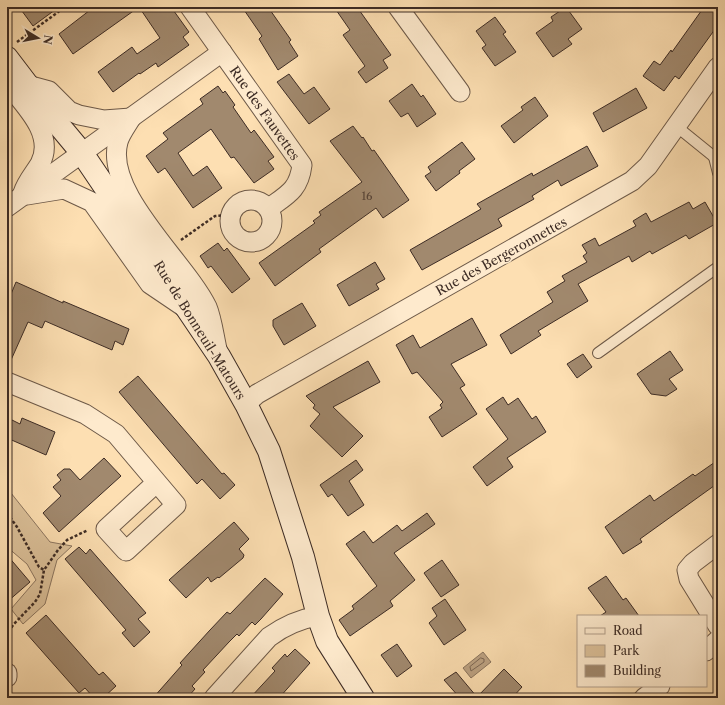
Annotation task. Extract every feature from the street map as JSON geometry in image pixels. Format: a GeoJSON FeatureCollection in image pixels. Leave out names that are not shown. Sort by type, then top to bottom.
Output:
{"type":"FeatureCollection","features":[{"type":"Feature","properties":{"kind":"main road","name":"Rue de Bonneuil-Matours"},"geometry":{"type":"LineString","coordinates":[[10,52],[17,84],[82,153],[219,356],[246,404],[268,451],[303,557],[318,616],[327,641],[363,698]]}},
{"type":"Feature","properties":{"kind":"street","name":"Rue des Fauvettes"},"geometry":{"type":"LineString","coordinates":[[190,7],[302,165],[301,178],[293,190],[269,208]]}},
{"type":"Feature","properties":{"kind":"street"},"geometry":{"type":"LineString","coordinates":[[398,7],[460,92]]}},
{"type":"Feature","properties":{"kind":"street","name":"Rue des Fauvettes"},"geometry":{"type":"LineString","coordinates":[[14,202],[222,52]]}},
{"type":"Feature","properties":{"kind":"street","name":"Rue des Bergeronnettes"},"geometry":{"type":"LineString","coordinates":[[246,404],[257,394],[620,188],[641,173],[718,67]]}},
{"type":"Feature","properties":{"kind":"street"},"geometry":{"type":"LineString","coordinates":[[17,84],[49,91],[69,111],[79,115],[104,120],[132,118]]}},
{"type":"Feature","properties":{"kind":"street"},"geometry":{"type":"LineString","coordinates":[[14,202],[40,163],[46,144],[39,124],[17,84]]}},
{"type":"Feature","properties":{"kind":"street"},"geometry":{"type":"LineString","coordinates":[[132,118],[118,142],[117,167],[129,198],[168,250],[207,308],[219,356]]}},
{"type":"Feature","properties":{"kind":"street"},"geometry":{"type":"LineString","coordinates":[[14,202],[64,189],[92,202],[150,284],[186,308]]}},
{"type":"Feature","properties":{"kind":"street"},"geometry":{"type":"LineString","coordinates":[[251,199],[258,200],[269,208],[272,215],[271,229],[267,235],[254,242],[241,239],[235,235],[231,229],[230,215],[238,204],[251,199]]}},
{"type":"Feature","properties":{"kind":"street"},"geometry":{"type":"LineString","coordinates":[[7,382],[85,414],[116,434],[176,505],[126,551],[106,529],[156,483]]}},
{"type":"Feature","properties":{"kind":"street"},"geometry":{"type":"LineString","coordinates":[[718,544],[693,563],[687,570],[689,579],[718,626]]}},
{"type":"Feature","properties":{"kind":"street"},"geometry":{"type":"LineString","coordinates":[[214,698],[269,637],[279,629],[304,619],[318,616]]}},
{"type":"Feature","properties":{"kind":"street"},"geometry":{"type":"LineString","coordinates":[[707,650],[718,640]]}},
{"type":"Feature","properties":{"kind":"street"},"geometry":{"type":"LineString","coordinates":[[644,698],[659,687]]}},
{"type":"Feature","properties":{"kind":"lane"},"geometry":{"type":"LineString","coordinates":[[676,126],[716,159],[718,173]]}},
{"type":"Feature","properties":{"kind":"lane"},"geometry":{"type":"LineString","coordinates":[[598,353],[718,267]]}},
{"type":"Feature","properties":{"kind":"path"},"geometry":{"type":"LineString","coordinates":[[10,52],[65,7]]}},
{"type":"Feature","properties":{"kind":"path"},"geometry":{"type":"LineString","coordinates":[[168,250],[215,216],[230,215]]}},
{"type":"Feature","properties":{"kind":"path"},"geometry":{"type":"LineString","coordinates":[[7,513],[17,527],[39,568],[44,570]]}},
{"type":"Feature","properties":{"kind":"path"},"geometry":{"type":"LineString","coordinates":[[9,632],[13,625],[35,602],[40,594],[44,570],[67,540],[91,529],[106,529]]}},
{"type":"Feature","properties":{"kind":"green space"},"geometry":{"type":"Polygon","coordinates":[[[7,488],[50,542],[72,546],[57,560],[45,604],[23,624],[11,609],[36,580],[27,564],[7,547],[7,488]]]}},
{"type":"Feature","properties":{"kind":"water"},"geometry":{"type":"Polygon","coordinates":[[[483,652],[491,662],[471,678],[463,668],[483,652]]]}},
{"type":"Feature","properties":{"kind":"building"},"geometry":{"type":"Polygon","coordinates":[[[19,7],[59,7],[33,26],[19,7]]]}},
{"type":"Feature","properties":{"kind":"building"},"geometry":{"type":"Polygon","coordinates":[[[94,7],[139,7],[73,54],[59,34],[94,7]]]}},
{"type":"Feature","properties":{"kind":"building"},"geometry":{"type":"Polygon","coordinates":[[[139,7],[171,7],[189,32],[183,37],[189,45],[158,67],[156,63],[140,74],[139,73],[113,92],[98,72],[132,47],[137,54],[160,38],[139,7]]]}},
{"type":"Feature","properties":{"kind":"building"},"geometry":{"type":"Polygon","coordinates":[[[242,7],[268,7],[291,40],[289,42],[298,56],[278,70],[259,39],[262,36],[242,7]]]}},
{"type":"Feature","properties":{"kind":"building"},"geometry":{"type":"Polygon","coordinates":[[[334,7],[357,7],[391,55],[383,60],[388,68],[366,83],[358,72],[365,66],[343,35],[350,30],[334,7]]]}},
{"type":"Feature","properties":{"kind":"building"},"geometry":{"type":"Polygon","coordinates":[[[566,7],[582,29],[568,39],[572,44],[553,57],[536,33],[553,21],[551,17],[566,7]]]}},
{"type":"Feature","properties":{"kind":"building"},"geometry":{"type":"Polygon","coordinates":[[[704,7],[718,7],[718,25],[679,79],[675,76],[664,91],[643,76],[654,61],[660,65],[671,50],[672,52],[704,7]]]}},
{"type":"Feature","properties":{"kind":"building"},"geometry":{"type":"Polygon","coordinates":[[[495,17],[506,32],[503,34],[516,52],[495,66],[482,48],[486,45],[476,31],[495,17]]]}},
{"type":"Feature","properties":{"kind":"building"},"geometry":{"type":"Polygon","coordinates":[[[289,74],[304,94],[314,87],[330,109],[309,124],[277,82],[289,74]]]}},
{"type":"Feature","properties":{"kind":"building"},"geometry":{"type":"Polygon","coordinates":[[[412,84],[421,97],[423,95],[436,114],[417,127],[408,113],[401,117],[389,101],[412,84]]]}},
{"type":"Feature","properties":{"kind":"building"},"geometry":{"type":"Polygon","coordinates":[[[218,86],[223,93],[225,91],[235,105],[233,107],[251,133],[254,130],[274,157],[268,161],[274,169],[254,183],[234,157],[231,158],[211,129],[178,153],[193,176],[207,166],[222,188],[193,208],[165,168],[158,173],[146,156],[168,139],[163,133],[203,104],[200,99],[218,86]]]}},
{"type":"Feature","properties":{"kind":"building"},"geometry":{"type":"Polygon","coordinates":[[[636,88],[647,108],[603,132],[593,113],[636,88]]]}},
{"type":"Feature","properties":{"kind":"building"},"geometry":{"type":"Polygon","coordinates":[[[535,97],[548,116],[514,143],[501,126],[523,110],[521,107],[535,97]]]}},
{"type":"Feature","properties":{"kind":"building"},"geometry":{"type":"Polygon","coordinates":[[[353,126],[362,138],[363,137],[372,151],[374,150],[409,200],[383,218],[376,208],[319,249],[321,252],[275,286],[259,263],[315,223],[313,221],[321,215],[319,212],[362,182],[330,141],[353,126]]]}},
{"type":"Feature","properties":{"kind":"building"},"geometry":{"type":"Polygon","coordinates":[[[462,142],[475,159],[459,171],[460,173],[436,191],[425,176],[431,172],[428,167],[462,142]]]}},
{"type":"Feature","properties":{"kind":"building"},"geometry":{"type":"Polygon","coordinates":[[[587,146],[598,166],[561,186],[558,180],[532,196],[534,199],[498,219],[502,226],[422,270],[410,250],[481,209],[477,204],[532,173],[533,176],[587,146]]]}},
{"type":"Feature","properties":{"kind":"building"},"geometry":{"type":"Polygon","coordinates":[[[689,202],[693,209],[705,202],[717,223],[689,239],[686,235],[652,254],[650,251],[632,262],[629,256],[578,284],[588,301],[538,331],[541,335],[511,354],[500,335],[553,302],[547,292],[565,281],[562,276],[587,262],[583,256],[587,253],[582,245],[595,238],[599,246],[636,226],[633,221],[646,213],[651,222],[689,202]]]}},
{"type":"Feature","properties":{"kind":"building"},"geometry":{"type":"Polygon","coordinates":[[[218,243],[224,251],[227,248],[250,279],[232,293],[211,266],[208,268],[200,256],[218,243]]]}},
{"type":"Feature","properties":{"kind":"building"},"geometry":{"type":"Polygon","coordinates":[[[375,262],[385,279],[376,284],[379,289],[349,306],[337,285],[375,262]]]}},
{"type":"Feature","properties":{"kind":"building"},"geometry":{"type":"Polygon","coordinates":[[[16,282],[63,303],[63,301],[129,329],[123,345],[115,341],[112,350],[45,321],[42,328],[28,322],[7,369],[7,304],[16,282]]]}},
{"type":"Feature","properties":{"kind":"building"},"geometry":{"type":"Polygon","coordinates":[[[302,303],[316,326],[284,345],[273,326],[273,320],[302,303]]]}},
{"type":"Feature","properties":{"kind":"building"},"geometry":{"type":"Polygon","coordinates":[[[472,318],[487,345],[451,364],[465,385],[460,388],[477,414],[442,437],[429,417],[442,408],[440,405],[443,402],[417,372],[412,374],[396,345],[413,335],[420,348],[472,318]]]}},
{"type":"Feature","properties":{"kind":"building"},"geometry":{"type":"Polygon","coordinates":[[[670,351],[683,370],[669,379],[677,389],[666,396],[651,394],[637,374],[670,351]]]}},
{"type":"Feature","properties":{"kind":"building"},"geometry":{"type":"Polygon","coordinates":[[[583,354],[592,367],[577,378],[567,364],[583,354]]]}},
{"type":"Feature","properties":{"kind":"building"},"geometry":{"type":"Polygon","coordinates":[[[368,361],[380,382],[333,407],[363,436],[342,457],[310,426],[320,414],[313,408],[315,405],[306,396],[368,361]]]}},
{"type":"Feature","properties":{"kind":"building"},"geometry":{"type":"Polygon","coordinates":[[[138,376],[222,474],[224,473],[235,485],[220,499],[202,479],[197,484],[119,392],[138,376]]]}},
{"type":"Feature","properties":{"kind":"building"},"geometry":{"type":"Polygon","coordinates":[[[503,397],[508,405],[518,398],[532,419],[536,416],[546,432],[507,458],[513,467],[487,486],[473,467],[508,439],[486,409],[503,397]]]}},
{"type":"Feature","properties":{"kind":"building"},"geometry":{"type":"Polygon","coordinates":[[[22,418],[55,432],[46,455],[7,438],[7,431],[12,420],[20,424],[22,418]]]}},
{"type":"Feature","properties":{"kind":"building"},"geometry":{"type":"Polygon","coordinates":[[[104,458],[121,476],[59,532],[43,513],[61,496],[53,487],[61,480],[57,475],[64,469],[70,469],[80,480],[104,458]]]}},
{"type":"Feature","properties":{"kind":"building"},"geometry":{"type":"Polygon","coordinates":[[[356,460],[363,470],[349,481],[364,505],[348,516],[332,494],[328,497],[320,485],[356,460]]]}},
{"type":"Feature","properties":{"kind":"building"},"geometry":{"type":"Polygon","coordinates":[[[718,460],[718,483],[640,539],[642,542],[623,554],[605,527],[650,495],[654,501],[693,474],[695,476],[718,460]]]}},
{"type":"Feature","properties":{"kind":"building"},"geometry":{"type":"Polygon","coordinates":[[[427,513],[435,524],[394,553],[415,580],[390,601],[393,606],[350,636],[339,620],[354,609],[352,606],[377,586],[346,544],[364,531],[373,543],[397,525],[402,531],[427,513]]]}},
{"type":"Feature","properties":{"kind":"building"},"geometry":{"type":"Polygon","coordinates":[[[234,522],[249,539],[239,549],[244,555],[243,558],[219,578],[218,577],[211,582],[208,577],[186,598],[169,580],[234,522]]]}},
{"type":"Feature","properties":{"kind":"building"},"geometry":{"type":"Polygon","coordinates":[[[79,547],[86,554],[90,549],[146,613],[138,619],[150,632],[134,647],[122,633],[126,630],[65,559],[79,547]]]}},
{"type":"Feature","properties":{"kind":"building"},"geometry":{"type":"Polygon","coordinates":[[[7,555],[30,582],[7,602],[7,555]]]}},
{"type":"Feature","properties":{"kind":"building"},"geometry":{"type":"Polygon","coordinates":[[[442,560],[459,585],[441,597],[424,573],[442,560]]]}},
{"type":"Feature","properties":{"kind":"building"},"geometry":{"type":"Polygon","coordinates":[[[606,576],[623,600],[626,598],[638,615],[602,615],[606,612],[588,588],[606,576]]]}},
{"type":"Feature","properties":{"kind":"building"},"geometry":{"type":"Polygon","coordinates":[[[265,578],[283,594],[261,619],[255,625],[252,622],[239,636],[237,634],[229,642],[203,670],[205,672],[192,686],[195,689],[187,698],[153,698],[182,665],[180,663],[210,630],[227,612],[230,614],[265,578]]]}},
{"type":"Feature","properties":{"kind":"building"},"geometry":{"type":"Polygon","coordinates":[[[445,599],[466,630],[444,645],[429,623],[437,616],[432,608],[445,599]]]}},
{"type":"Feature","properties":{"kind":"building"},"geometry":{"type":"Polygon","coordinates":[[[46,615],[99,675],[103,672],[116,686],[103,698],[94,698],[85,688],[79,693],[26,633],[46,615]]]}},
{"type":"Feature","properties":{"kind":"building"},"geometry":{"type":"Polygon","coordinates":[[[397,644],[412,666],[397,677],[381,655],[397,644]]]}},
{"type":"Feature","properties":{"kind":"building"},"geometry":{"type":"Polygon","coordinates":[[[295,649],[310,663],[279,698],[250,698],[275,671],[272,668],[285,654],[287,657],[295,649]]]}},
{"type":"Feature","properties":{"kind":"building"},"geometry":{"type":"Polygon","coordinates":[[[504,669],[522,687],[512,698],[460,698],[444,680],[456,672],[477,697],[504,669]]]}}]}
